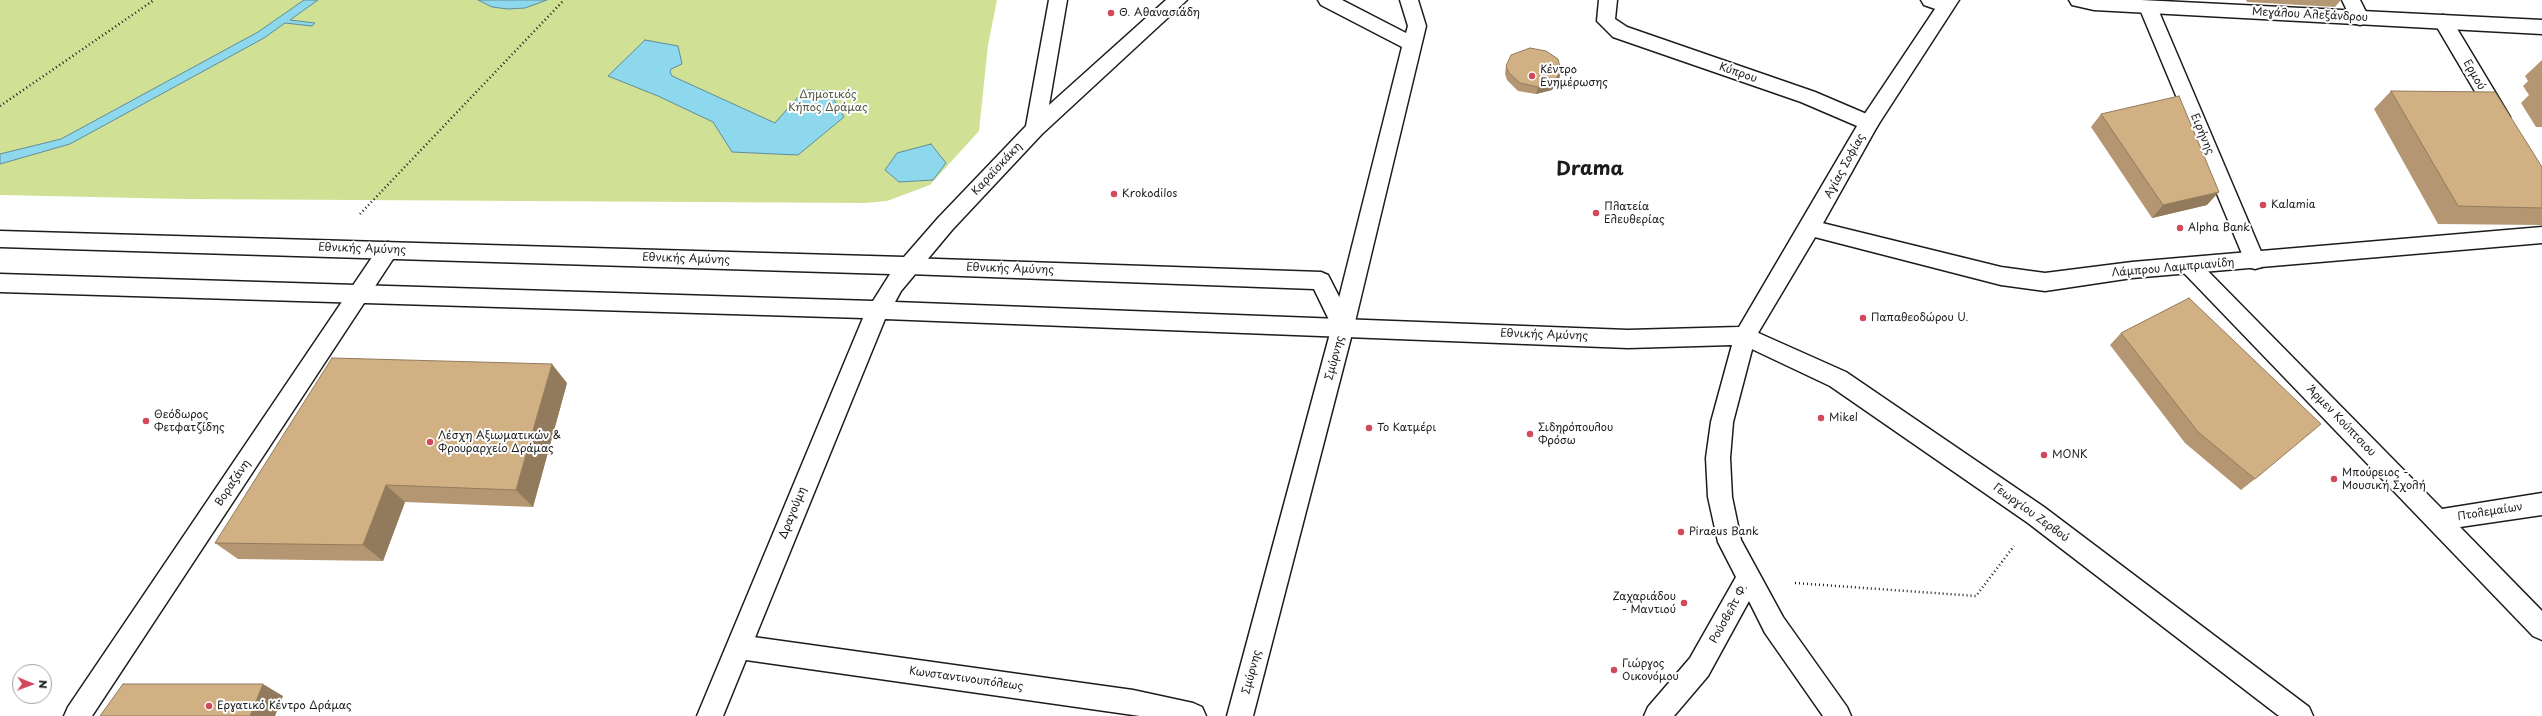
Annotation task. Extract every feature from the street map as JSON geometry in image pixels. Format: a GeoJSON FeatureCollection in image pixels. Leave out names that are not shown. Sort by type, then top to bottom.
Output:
{"type":"FeatureCollection","features":[{"type":"Feature","properties":{"kind":"street"},"geometry":{"type":"LineString","coordinates":[[1035,129],[1058,0]]}},
{"type":"Feature","properties":{"kind":"street"},"geometry":{"type":"LineString","coordinates":[[1035,129],[1178,0]]}},
{"type":"Feature","properties":{"kind":"street"},"geometry":{"type":"LineString","coordinates":[[1327,0],[1412,44]]}},
{"type":"Feature","properties":{"kind":"street","name":"Σμύρνης"},"geometry":{"type":"LineString","coordinates":[[1240,716],[1343,326],[1417,26],[1409,0]]}},
{"type":"Feature","properties":{"kind":"street","name":"Κύπρου"},"geometry":{"type":"LineString","coordinates":[[1608,0],[1606,18],[1608,24],[1620,32],[1808,97],[1869,123]]}},
{"type":"Feature","properties":{"kind":"street","name":"Μεγάλου Αλεξάνδρου"},"geometry":{"type":"LineString","coordinates":[[2078,0],[2094,4],[2542,27]]}},
{"type":"Feature","properties":{"kind":"street"},"geometry":{"type":"LineString","coordinates":[[2351,0],[2360,18]]}},
{"type":"Feature","properties":{"kind":"street","name":"Αγίας Σοφίας"},"geometry":{"type":"LineString","coordinates":[[1745,336],[1810,228],[1869,123],[1941,2]]}},
{"type":"Feature","properties":{"kind":"street","name":"Ειρήνης"},"geometry":{"type":"LineString","coordinates":[[2148,7],[2255,261]]}},
{"type":"Feature","properties":{"kind":"street","name":"Ερμού"},"geometry":{"type":"LineString","coordinates":[[2443,22],[2510,136]]}},
{"type":"Feature","properties":{"kind":"street","name":"Καραϊσκάκη"},"geometry":{"type":"LineString","coordinates":[[877,310],[908,266],[1035,129]]}},
{"type":"Feature","properties":{"kind":"street","name":"Λάμπρου Λαμπριανίδη"},"geometry":{"type":"LineString","coordinates":[[1810,228],[1935,260],[2034,282],[2055,282],[2132,270],[2255,261],[2542,235]]}},
{"type":"Feature","properties":{"kind":"street","name":"Εθνικής Αμύνης"},"geometry":{"type":"LineString","coordinates":[[0,239],[908,266],[1321,281],[1343,326]]}},
{"type":"Feature","properties":{"kind":"street","name":"Βοραζάνη"},"geometry":{"type":"LineString","coordinates":[[77,716],[388,250]]}},
{"type":"Feature","properties":{"kind":"street","name":"Άρμεν Κούπτσιου"},"geometry":{"type":"LineString","coordinates":[[2190,266],[2542,628]]}},
{"type":"Feature","properties":{"kind":"street","name":"Εθνικής Αμύνης"},"geometry":{"type":"LineString","coordinates":[[0,283],[360,293],[1343,326],[1628,339],[1745,336]]}},
{"type":"Feature","properties":{"kind":"street","name":"Δραγούμη"},"geometry":{"type":"LineString","coordinates":[[710,716],[877,310]]}},
{"type":"Feature","properties":{"kind":"street","name":"Γεωργίου Ζερβού"},"geometry":{"type":"LineString","coordinates":[[1745,336],[1838,379],[2036,515],[2300,716]]}},
{"type":"Feature","properties":{"kind":"street","name":"Ρούσβελτ Φ."},"geometry":{"type":"LineString","coordinates":[[1657,716],[1699,667],[1748,579],[1730,542],[1720,497],[1718,458],[1722,422],[1745,336]]}},
{"type":"Feature","properties":{"kind":"street","name":"Πτολεμαίων"},"geometry":{"type":"LineString","coordinates":[[2438,520],[2542,504]]}},
{"type":"Feature","properties":{"kind":"street"},"geometry":{"type":"LineString","coordinates":[[1748,579],[1795,657],[1838,716]]}},
{"type":"Feature","properties":{"kind":"street","name":"Κωνσταντινουπόλεως"},"geometry":{"type":"LineString","coordinates":[[738,647],[1133,702],[1193,716]]}},
{"type":"Feature","properties":{"kind":"path"},"geometry":{"type":"LineString","coordinates":[[0,106],[154,0]]}},
{"type":"Feature","properties":{"kind":"path"},"geometry":{"type":"LineString","coordinates":[[328,248],[564,0]]}},
{"type":"Feature","properties":{"kind":"path"},"geometry":{"type":"LineString","coordinates":[[1748,579],[1976,596],[2036,515]]}},
{"type":"Feature","properties":{"kind":"green space","name":"Δημοτικός Κήπος Δράμας"},"geometry":{"type":"Polygon","coordinates":[[[0,0],[997,0],[988,45],[979,131],[930,185],[887,201],[865,203],[185,199],[0,195],[0,0]]]}},
{"type":"Feature","properties":{"kind":"water"},"geometry":{"type":"Polygon","coordinates":[[[304,0],[318,0],[290,20],[315,23],[312,26],[285,23],[264,38],[70,144],[0,164],[0,154],[61,139],[258,32],[304,0]]]}},
{"type":"Feature","properties":{"kind":"water"},"geometry":{"type":"Polygon","coordinates":[[[478,0],[547,0],[525,8],[508,9],[492,7],[478,0]]]}},
{"type":"Feature","properties":{"kind":"water","name":"Δημοτικός Κήπος Δράμας"},"geometry":{"type":"Polygon","coordinates":[[[645,40],[678,46],[682,64],[671,69],[670,72],[672,76],[775,123],[804,90],[829,91],[844,117],[798,155],[732,152],[713,122],[658,96],[608,76],[645,40]]]}},
{"type":"Feature","properties":{"kind":"water"},"geometry":{"type":"Polygon","coordinates":[[[931,144],[946,163],[933,180],[899,182],[885,170],[897,153],[931,144]]]}},
{"type":"Feature","properties":{"kind":"building","name":"Κέντρο Ενημέρωσης"},"geometry":{"type":"Polygon","coordinates":[[[1530,48],[1546,51],[1558,59],[1561,71],[1554,82],[1538,87],[1520,83],[1509,73],[1506,66],[1511,55],[1530,48]]]}},
{"type":"Feature","properties":{"kind":"building"},"geometry":{"type":"Polygon","coordinates":[[[2391,91],[2495,92],[2542,167],[2542,208],[2458,206],[2391,91]]]}},
{"type":"Feature","properties":{"kind":"building"},"geometry":{"type":"Polygon","coordinates":[[[2179,96],[2219,192],[2163,205],[2101,114],[2179,96]]]}},
{"type":"Feature","properties":{"kind":"building"},"geometry":{"type":"Polygon","coordinates":[[[2189,298],[2321,424],[2255,479],[2198,432],[2121,333],[2189,298]]]}},
{"type":"Feature","properties":{"kind":"building","name":"Λέσχη Αξιωματικών & Φρουραρχείο Δράμας"},"geometry":{"type":"Polygon","coordinates":[[[332,358],[552,364],[516,490],[386,485],[363,545],[215,543],[332,358]]]}},
{"type":"Feature","properties":{"kind":"building"},"geometry":{"type":"Polygon","coordinates":[[[123,684],[263,684],[250,716],[100,716],[123,684]]]}},
{"type":"Feature","properties":{"kind":"place","name":"Θ. Αθανασιάδη"},"geometry":{"type":"Point","coordinates":[1111,13]}},
{"type":"Feature","properties":{"kind":"place","name":"Κέντρο Ενημέρωσης"},"geometry":{"type":"Point","coordinates":[1532,76]}},
{"type":"Feature","properties":{"kind":"place","name":"Krokodilos"},"geometry":{"type":"Point","coordinates":[1114,194]}},
{"type":"Feature","properties":{"kind":"place","name":"Kalamia"},"geometry":{"type":"Point","coordinates":[2263,205]}},
{"type":"Feature","properties":{"kind":"place","name":"Πλατεία Ελευθερίας"},"geometry":{"type":"Point","coordinates":[1596,213]}},
{"type":"Feature","properties":{"kind":"place","name":"Alpha Bank"},"geometry":{"type":"Point","coordinates":[2180,228]}},
{"type":"Feature","properties":{"kind":"place","name":"Παπαθεοδώρου U."},"geometry":{"type":"Point","coordinates":[1863,318]}},
{"type":"Feature","properties":{"kind":"place","name":"Mikel"},"geometry":{"type":"Point","coordinates":[1821,418]}},
{"type":"Feature","properties":{"kind":"place","name":"Θεόδωρος Φετφατζίδης"},"geometry":{"type":"Point","coordinates":[146,421]}},
{"type":"Feature","properties":{"kind":"place","name":"Το Κατμέρι"},"geometry":{"type":"Point","coordinates":[1369,428]}},
{"type":"Feature","properties":{"kind":"place","name":"Σιδηρόπουλου Φρόσω"},"geometry":{"type":"Point","coordinates":[1530,434]}},
{"type":"Feature","properties":{"kind":"place","name":"Λέσχη Αξιωματικών & Φρουραρχείο Δράμας"},"geometry":{"type":"Point","coordinates":[430,442]}},
{"type":"Feature","properties":{"kind":"place","name":"MONK"},"geometry":{"type":"Point","coordinates":[2044,455]}},
{"type":"Feature","properties":{"kind":"place","name":"Μπούρειος - Μουσική Σχολή"},"geometry":{"type":"Point","coordinates":[2334,479]}},
{"type":"Feature","properties":{"kind":"place","name":"Piraeus Bank"},"geometry":{"type":"Point","coordinates":[1681,532]}},
{"type":"Feature","properties":{"kind":"place","name":"Ζαχαριάδου - Μαντιού"},"geometry":{"type":"Point","coordinates":[1684,603]}},
{"type":"Feature","properties":{"kind":"place","name":"Γιώργος Οικονόμου"},"geometry":{"type":"Point","coordinates":[1614,670]}},
{"type":"Feature","properties":{"kind":"place","name":"Εργατικό Κέντρο Δράμας"},"geometry":{"type":"Point","coordinates":[209,706]}},
{"type":"Feature","properties":{"kind":"district","name":"Drama"},"geometry":{"type":"Point","coordinates":[1590,170]}}]}
